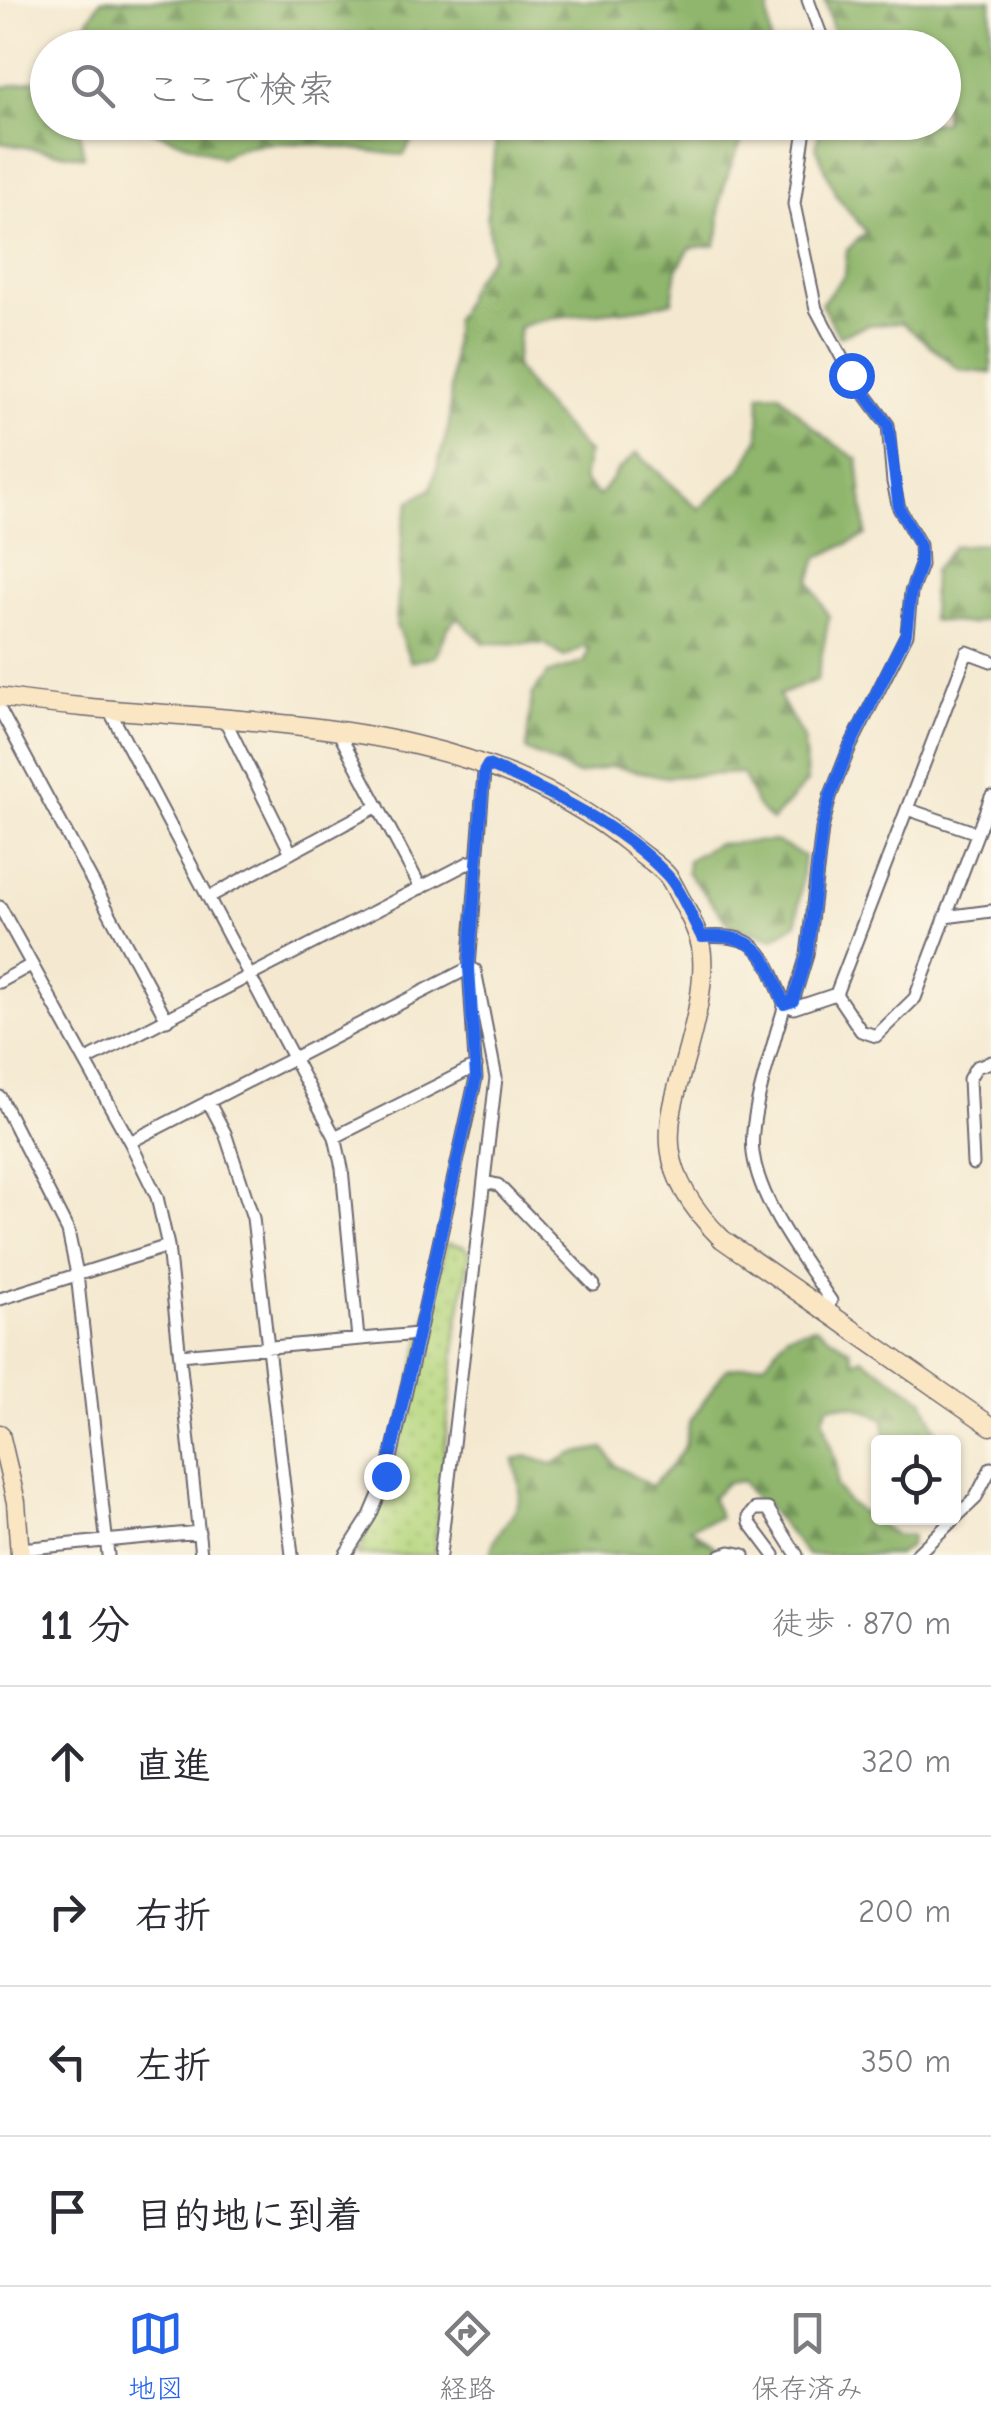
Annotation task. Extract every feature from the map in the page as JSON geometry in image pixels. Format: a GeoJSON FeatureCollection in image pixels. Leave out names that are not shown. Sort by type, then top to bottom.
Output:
{"type":"FeatureCollection","features":[{"type":"Feature","properties":{"kind":"street"},"geometry":{"type":"LineString","coordinates":[[808,0],[819,30]]}},
{"type":"Feature","properties":{"kind":"street"},"geometry":{"type":"LineString","coordinates":[[784,1004],[793,1001],[807,955],[822,829],[830,797],[849,748],[906,634],[911,592],[920,566],[920,546],[899,508],[888,425],[851,375],[816,310],[794,204],[803,140]]}},
{"type":"Feature","properties":{"kind":"street"},"geometry":{"type":"LineString","coordinates":[[836,994],[967,652],[991,660]]}},
{"type":"Feature","properties":{"kind":"street"},"geometry":{"type":"LineString","coordinates":[[0,697],[384,737],[488,765],[527,782],[612,830],[669,877],[702,937],[703,975],[697,1015],[671,1106],[668,1135],[671,1164],[684,1194],[701,1219],[722,1239],[991,1426]]}},
{"type":"Feature","properties":{"kind":"street"},"geometry":{"type":"LineString","coordinates":[[108,708],[336,1137],[358,1340]]}},
{"type":"Feature","properties":{"kind":"street"},"geometry":{"type":"LineString","coordinates":[[0,710],[167,1020]]}},
{"type":"Feature","properties":{"kind":"street"},"geometry":{"type":"LineString","coordinates":[[225,720],[291,853]]}},
{"type":"Feature","properties":{"kind":"street"},"geometry":{"type":"LineString","coordinates":[[343,731],[342,739],[421,888]]}},
{"type":"Feature","properties":{"kind":"street"},"geometry":{"type":"LineString","coordinates":[[345,1555],[370,1516],[386,1476],[476,1078],[469,968],[488,765]]}},
{"type":"Feature","properties":{"kind":"street"},"geometry":{"type":"LineString","coordinates":[[836,994],[861,1031],[876,1036],[915,998],[991,796]]}},
{"type":"Feature","properties":{"kind":"street"},"geometry":{"type":"LineString","coordinates":[[208,897],[378,806]]}},
{"type":"Feature","properties":{"kind":"street"},"geometry":{"type":"LineString","coordinates":[[907,809],[977,833]]}},
{"type":"Feature","properties":{"kind":"street"},"geometry":{"type":"LineString","coordinates":[[85,1062],[477,861]]}},
{"type":"Feature","properties":{"kind":"street"},"geometry":{"type":"LineString","coordinates":[[0,908],[158,1197],[168,1246],[201,1555]]}},
{"type":"Feature","properties":{"kind":"street"},"geometry":{"type":"LineString","coordinates":[[946,917],[991,911]]}},
{"type":"Feature","properties":{"kind":"street"},"geometry":{"type":"LineString","coordinates":[[702,937],[728,935],[744,939],[760,950],[784,1004],[761,1093],[752,1149],[758,1177],[793,1244],[831,1301],[826,1312]]}},
{"type":"Feature","properties":{"kind":"street"},"geometry":{"type":"LineString","coordinates":[[0,982],[31,966]]}},
{"type":"Feature","properties":{"kind":"street"},"geometry":{"type":"LineString","coordinates":[[130,1142],[469,968],[475,970],[496,1078],[440,1555]]}},
{"type":"Feature","properties":{"kind":"street"},"geometry":{"type":"LineString","coordinates":[[784,1004],[794,1008],[836,994]]}},
{"type":"Feature","properties":{"kind":"street"},"geometry":{"type":"LineString","coordinates":[[973,1164],[968,1079],[976,1067],[991,1062]]}},
{"type":"Feature","properties":{"kind":"street"},"geometry":{"type":"LineString","coordinates":[[336,1137],[476,1066]]}},
{"type":"Feature","properties":{"kind":"street"},"geometry":{"type":"LineString","coordinates":[[0,1097],[68,1230],[77,1274],[107,1548]]}},
{"type":"Feature","properties":{"kind":"street"},"geometry":{"type":"LineString","coordinates":[[208,1101],[224,1133],[253,1218],[292,1555]]}},
{"type":"Feature","properties":{"kind":"street"},"geometry":{"type":"LineString","coordinates":[[485,1182],[498,1185],[594,1286]]}},
{"type":"Feature","properties":{"kind":"street"},"geometry":{"type":"LineString","coordinates":[[0,1299],[168,1246]]}},
{"type":"Feature","properties":{"kind":"street"},"geometry":{"type":"LineString","coordinates":[[180,1355],[418,1334]]}},
{"type":"Feature","properties":{"kind":"street"},"geometry":{"type":"LineString","coordinates":[[0,1434],[16,1502],[20,1552],[107,1548],[199,1532]]}},
{"type":"Feature","properties":{"kind":"street"},"geometry":{"type":"LineString","coordinates":[[916,1555],[976,1499],[991,1468]]}},
{"type":"Feature","properties":{"kind":"street"},"geometry":{"type":"LineString","coordinates":[[774,1555],[750,1523],[749,1516],[755,1509],[768,1509],[797,1555]]}},
{"type":"Feature","properties":{"kind":"street"},"geometry":{"type":"LineString","coordinates":[[720,1555],[744,1555]]}},
{"type":"Feature","properties":{"kind":"green space"},"geometry":{"type":"Polygon","coordinates":[[[101,0],[771,0],[769,30],[82,30],[101,0]]]}},
{"type":"Feature","properties":{"kind":"green space"},"geometry":{"type":"Polygon","coordinates":[[[825,0],[991,0],[991,373],[960,370],[902,323],[868,325],[839,336],[821,304],[845,275],[847,250],[866,232],[836,195],[816,147],[817,140],[961,140],[961,30],[833,30],[825,0]]]}},
{"type":"Feature","properties":{"kind":"green space"},"geometry":{"type":"Polygon","coordinates":[[[30,81],[30,140],[81,140],[84,157],[0,143],[0,88],[30,81]]]}},
{"type":"Feature","properties":{"kind":"green space"},"geometry":{"type":"Polygon","coordinates":[[[177,140],[412,140],[404,155],[283,143],[238,149],[221,158],[177,140]]]}},
{"type":"Feature","properties":{"kind":"green space"},"geometry":{"type":"Polygon","coordinates":[[[496,140],[743,140],[724,188],[715,245],[690,248],[677,269],[672,301],[557,317],[520,327],[515,367],[588,453],[583,480],[599,496],[637,453],[699,509],[743,468],[759,437],[760,394],[779,393],[816,429],[858,459],[866,535],[817,558],[810,581],[829,617],[817,680],[779,695],[804,740],[807,782],[772,821],[757,806],[742,773],[666,777],[610,766],[578,775],[526,750],[532,695],[547,674],[585,662],[589,648],[564,657],[545,644],[484,643],[457,617],[436,656],[411,662],[396,625],[403,526],[410,501],[431,489],[449,425],[454,323],[471,284],[492,255],[487,215],[496,140]]]}},
{"type":"Feature","properties":{"kind":"green space"},"geometry":{"type":"Polygon","coordinates":[[[991,543],[991,617],[970,624],[931,620],[933,571],[954,546],[991,543]]]}},
{"type":"Feature","properties":{"kind":"green space"},"geometry":{"type":"Polygon","coordinates":[[[775,841],[804,856],[797,923],[773,939],[731,926],[687,872],[688,860],[716,844],[775,841]]]}},
{"type":"Feature","properties":{"kind":"green space"},"geometry":{"type":"Polygon","coordinates":[[[447,1243],[463,1246],[470,1253],[457,1328],[434,1555],[357,1555],[392,1475],[422,1335],[447,1243]]]}},
{"type":"Feature","properties":{"kind":"green space"},"geometry":{"type":"Polygon","coordinates":[[[815,1327],[850,1350],[854,1362],[862,1358],[923,1399],[938,1435],[885,1435],[884,1419],[850,1406],[828,1406],[823,1417],[837,1468],[836,1486],[848,1502],[871,1518],[871,1525],[881,1525],[895,1535],[912,1536],[909,1546],[898,1555],[807,1555],[767,1506],[754,1499],[743,1481],[726,1483],[711,1498],[720,1517],[690,1528],[725,1555],[491,1555],[495,1539],[518,1503],[520,1486],[514,1460],[526,1456],[552,1464],[572,1454],[604,1448],[616,1466],[651,1486],[685,1446],[689,1423],[726,1369],[766,1362],[787,1334],[815,1327]]]}},
{"type":"Feature","properties":{"kind":"route"},"geometry":{"type":"LineString","coordinates":[[386,1476],[476,1078],[469,968],[484,772],[488,765],[527,782],[612,830],[669,877],[702,937],[728,935],[744,939],[760,950],[784,1004],[793,1001],[807,955],[822,829],[830,797],[849,748],[906,634],[911,592],[920,566],[920,546],[899,508],[893,482],[888,425],[851,375]]}}]}
